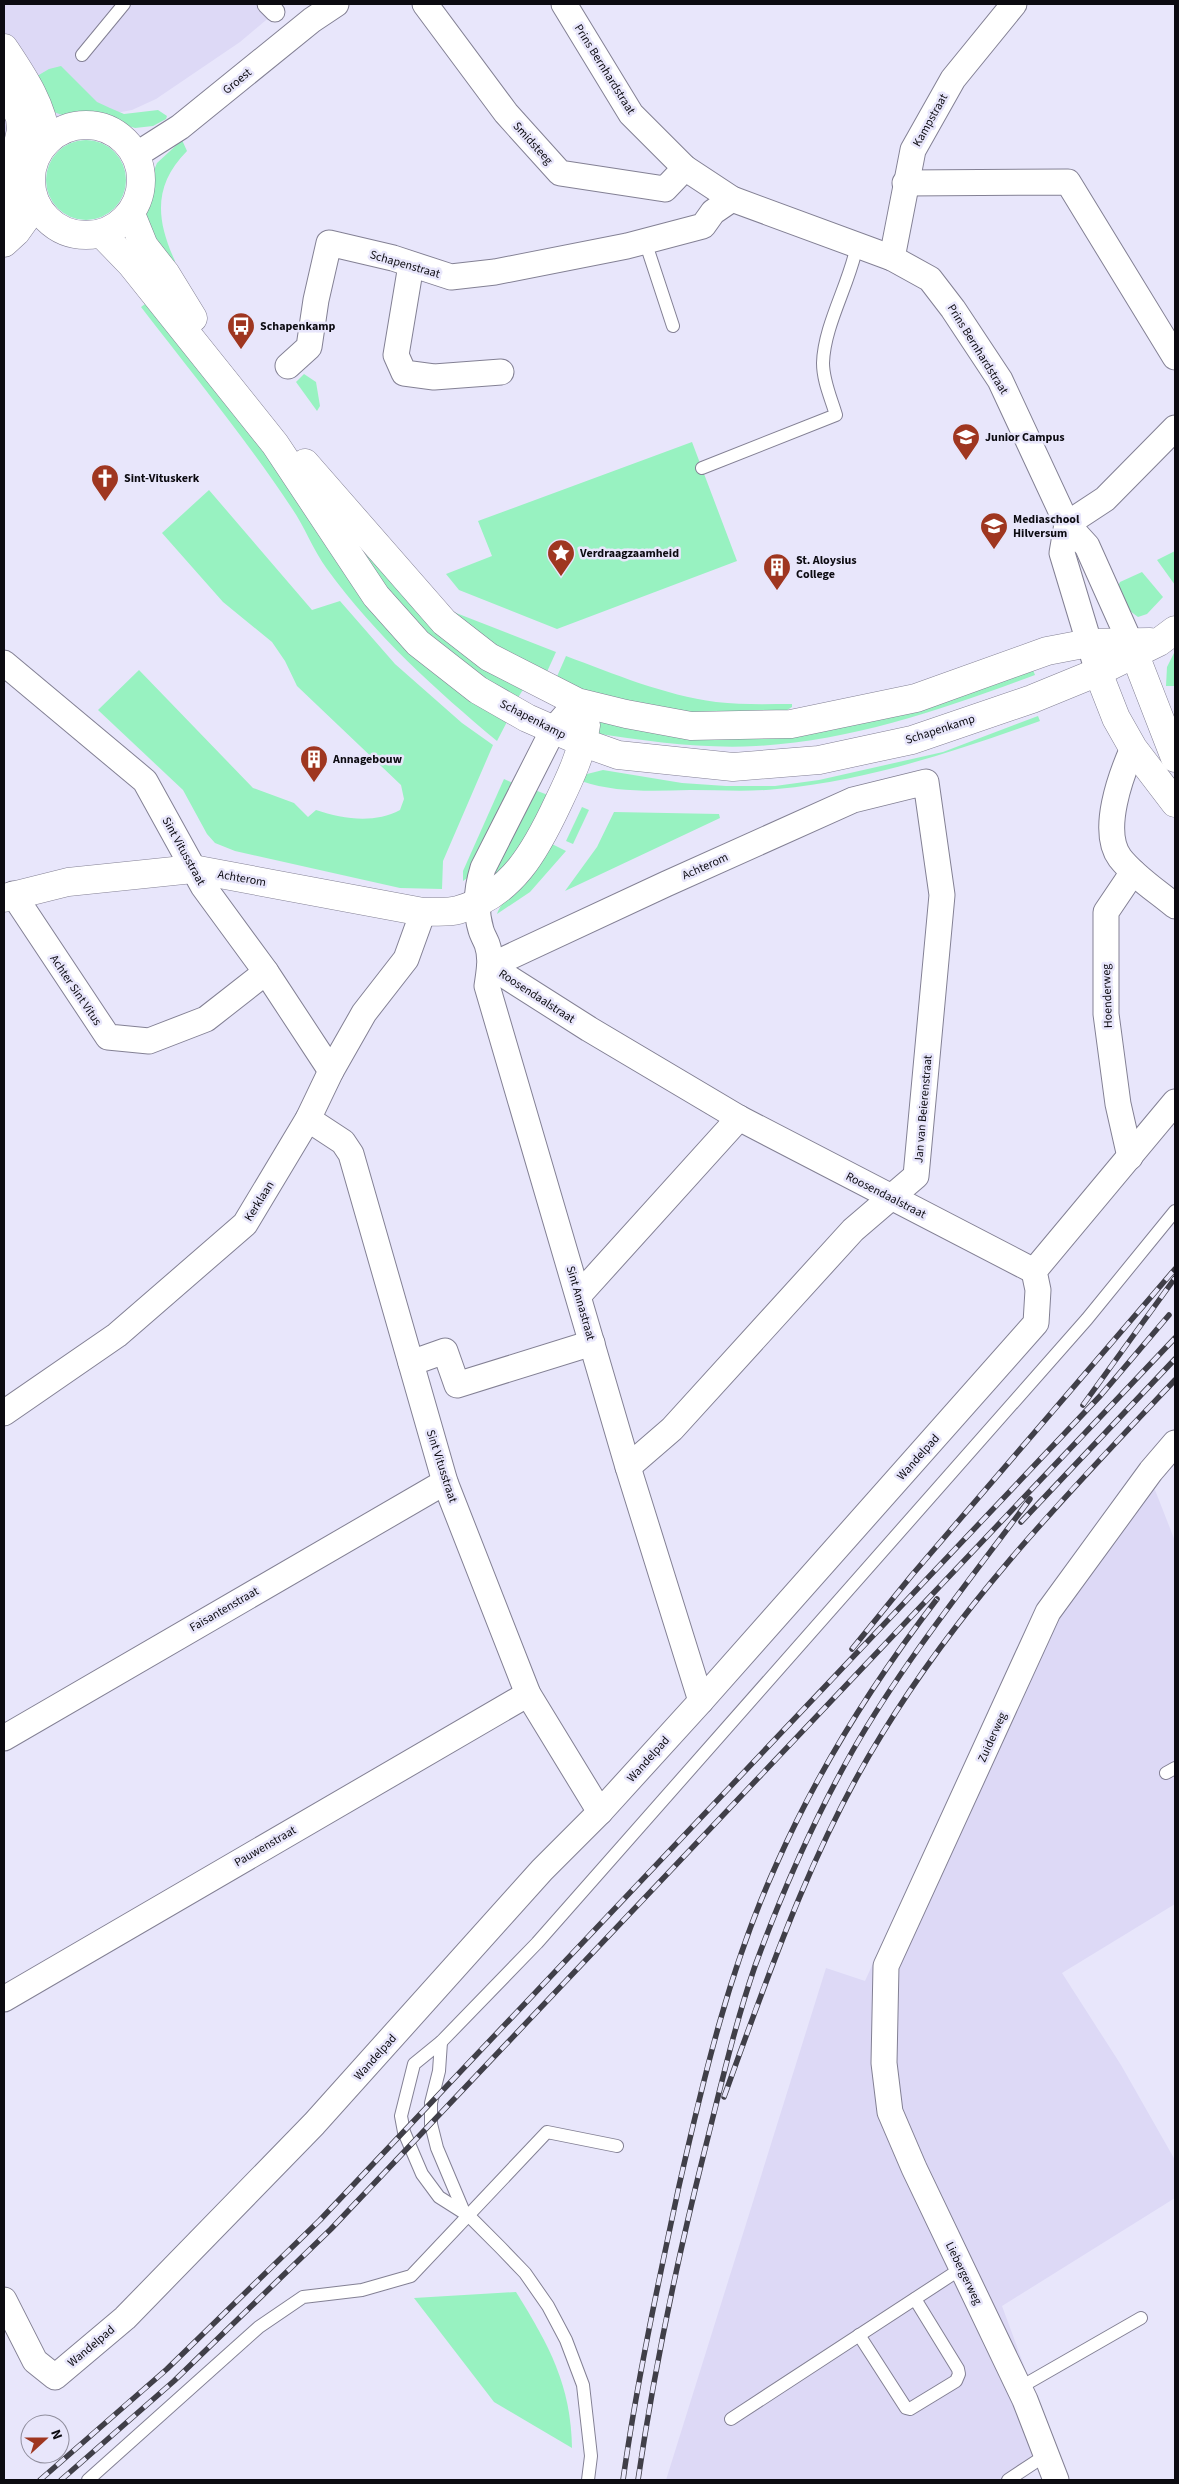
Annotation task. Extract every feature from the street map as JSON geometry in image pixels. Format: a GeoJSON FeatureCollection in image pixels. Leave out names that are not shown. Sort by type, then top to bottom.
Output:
{"type":"FeatureCollection","features":[{"type":"Feature","properties":{"kind":"main road"},"geometry":{"type":"LineString","coordinates":[[4,48],[26,81],[40,109],[47,141]]}},
{"type":"Feature","properties":{"kind":"main road"},"geometry":{"type":"LineString","coordinates":[[4,81],[21,124],[12,193],[4,212]]}},
{"type":"Feature","properties":{"kind":"main road"},"geometry":{"type":"LineString","coordinates":[[81,125],[95,125],[117,134],[136,155],[142,183],[139,200],[131,214],[118,226],[102,234],[89,236],[65,232],[44,217],[36,204],[31,172],[36,156],[47,141],[64,129],[81,125]]}},
{"type":"Feature","properties":{"kind":"main road"},"geometry":{"type":"LineString","coordinates":[[4,243],[16,232],[36,204]]}},
{"type":"Feature","properties":{"kind":"main road"},"geometry":{"type":"LineString","coordinates":[[131,214],[144,246],[166,274],[192,318],[312,472],[444,622],[489,657],[583,704],[691,726],[792,724],[916,698],[1047,651],[1089,642],[1150,642],[1175,758]]}},
{"type":"Feature","properties":{"kind":"main road","name":"Schapenkamp"},"geometry":{"type":"LineString","coordinates":[[102,234],[131,264],[275,444],[376,596],[418,643],[478,690],[553,730],[584,743],[618,754],[733,767],[819,760],[912,740],[1032,699],[1098,672],[1150,642]]}},
{"type":"Feature","properties":{"kind":"main road"},"geometry":{"type":"LineString","coordinates":[[1098,672],[1116,718],[1133,748],[1175,803]]}},
{"type":"Feature","properties":{"kind":"main road","name":"Achterom"},"geometry":{"type":"LineString","coordinates":[[8,896],[68,882],[193,869],[423,912],[456,911],[478,902],[503,888],[534,852],[568,783],[584,743],[583,704]]}},
{"type":"Feature","properties":{"kind":"street","name":"Groest"},"geometry":{"type":"LineString","coordinates":[[136,155],[180,127],[312,20],[336,4]]}},
{"type":"Feature","properties":{"kind":"street","name":"Smidsteeg"},"geometry":{"type":"LineString","coordinates":[[425,4],[506,113],[560,173],[665,189],[685,168]]}},
{"type":"Feature","properties":{"kind":"street","name":"Prins Bernhardstraat"},"geometry":{"type":"LineString","coordinates":[[564,4],[631,114],[685,168],[732,199],[892,258],[930,278],[1000,380],[1067,524],[1087,546],[1150,642]]}},
{"type":"Feature","properties":{"kind":"street","name":"Kampstraat"},"geometry":{"type":"LineString","coordinates":[[892,258],[913,150],[953,79],[1014,4]]}},
{"type":"Feature","properties":{"kind":"street"},"geometry":{"type":"LineString","coordinates":[[906,183],[1068,182],[1175,357]]}},
{"type":"Feature","properties":{"kind":"street","name":"Schapenstraat"},"geometry":{"type":"LineString","coordinates":[[288,366],[314,356],[316,300],[329,243],[392,258],[451,277],[495,272],[645,241],[703,226],[713,212],[732,199]]}},
{"type":"Feature","properties":{"kind":"street"},"geometry":{"type":"LineString","coordinates":[[411,265],[396,354],[404,373],[434,377],[501,372]]}},
{"type":"Feature","properties":{"kind":"street"},"geometry":{"type":"LineString","coordinates":[[1098,672],[1062,552],[1067,524],[1105,499],[1175,428]]}},
{"type":"Feature","properties":{"kind":"street","name":"Sint Vitusstraat"},"geometry":{"type":"LineString","coordinates":[[4,663],[145,781],[193,869],[266,972],[331,1071]]}},
{"type":"Feature","properties":{"kind":"street"},"geometry":{"type":"LineString","coordinates":[[478,902],[478,885],[483,868],[553,730],[583,704]]}},
{"type":"Feature","properties":{"kind":"street"},"geometry":{"type":"LineString","coordinates":[[1133,748],[1122,772],[1114,804],[1112,839],[1119,856],[1133,872],[1175,906]]}},
{"type":"Feature","properties":{"kind":"street","name":"Achterom"},"geometry":{"type":"LineString","coordinates":[[490,966],[853,800],[926,782]]}},
{"type":"Feature","properties":{"kind":"street","name":"Jan van Beierenstraat"},"geometry":{"type":"LineString","coordinates":[[628,1467],[672,1429],[853,1230],[892,1199],[916,1176],[942,895],[926,782]]}},
{"type":"Feature","properties":{"kind":"street","name":"Hoenderweg"},"geometry":{"type":"LineString","coordinates":[[1130,1157],[1118,1104],[1106,1014],[1106,912],[1133,872]]}},
{"type":"Feature","properties":{"kind":"street","name":"Achter Sint Vitus"},"geometry":{"type":"LineString","coordinates":[[8,896],[108,1037],[149,1040],[206,1018],[266,972]]}},
{"type":"Feature","properties":{"kind":"street","name":"Sint Annastraat"},"geometry":{"type":"LineString","coordinates":[[478,902],[480,929],[488,946],[490,966],[487,986],[628,1467],[701,1701]]}},
{"type":"Feature","properties":{"kind":"street","name":"Kerklaan"},"geometry":{"type":"LineString","coordinates":[[4,1413],[117,1335],[245,1224],[308,1120],[331,1071],[364,1013],[406,959],[423,912]]}},
{"type":"Feature","properties":{"kind":"street","name":"Roosendaalstraat"},"geometry":{"type":"LineString","coordinates":[[490,966],[589,1029],[738,1118],[1034,1271]]}},
{"type":"Feature","properties":{"kind":"street"},"geometry":{"type":"LineString","coordinates":[[1034,1271],[1175,1102]]}},
{"type":"Feature","properties":{"kind":"street"},"geometry":{"type":"LineString","coordinates":[[579,1295],[738,1118]]}},
{"type":"Feature","properties":{"kind":"street","name":"Sint Vitusstraat"},"geometry":{"type":"LineString","coordinates":[[308,1120],[343,1142],[351,1154],[445,1482],[528,1694],[600,1812]]}},
{"type":"Feature","properties":{"kind":"street","name":"Wandelpad"},"geometry":{"type":"LineString","coordinates":[[4,2300],[36,2361],[56,2377],[125,2318],[314,2124],[542,1870],[600,1812],[701,1701],[1036,1323],[1038,1290],[1034,1271]]}},
{"type":"Feature","properties":{"kind":"street"},"geometry":{"type":"LineString","coordinates":[[411,1363],[445,1351],[457,1384],[592,1343]]}},
{"type":"Feature","properties":{"kind":"street","name":"Zuiderweg"},"geometry":{"type":"LineString","coordinates":[[884,2063],[886,1966],[1048,1612],[1151,1471],[1175,1443]]}},
{"type":"Feature","properties":{"kind":"street","name":"Faisantenstraat"},"geometry":{"type":"LineString","coordinates":[[4,1738],[445,1482]]}},
{"type":"Feature","properties":{"kind":"street","name":"Pauwenstraat"},"geometry":{"type":"LineString","coordinates":[[4,1999],[528,1694]]}},
{"type":"Feature","properties":{"kind":"street","name":"Liebergerweg"},"geometry":{"type":"LineString","coordinates":[[884,2063],[890,2112],[914,2168],[1019,2388],[1056,2480]]}},
{"type":"Feature","properties":{"kind":"lane"},"geometry":{"type":"LineString","coordinates":[[82,56],[124,4]]}},
{"type":"Feature","properties":{"kind":"lane"},"geometry":{"type":"LineString","coordinates":[[645,241],[674,326]]}},
{"type":"Feature","properties":{"kind":"lane"},"geometry":{"type":"LineString","coordinates":[[702,468],[836,415],[825,380],[823,362],[833,319],[853,268],[856,245]]}},
{"type":"Feature","properties":{"kind":"lane"},"geometry":{"type":"LineString","coordinates":[[588,2480],[591,2456],[583,2385],[566,2340],[548,2306],[526,2273],[467,2214],[439,2196],[422,2174],[404,2132],[402,2116],[414,2064],[442,2042],[550,1928],[1087,1319],[1175,1211]]}},
{"type":"Feature","properties":{"kind":"lane"},"geometry":{"type":"LineString","coordinates":[[442,2042],[439,2071],[431,2103],[431,2124],[437,2148],[467,2214]]}},
{"type":"Feature","properties":{"kind":"lane"},"geometry":{"type":"LineString","coordinates":[[88,2480],[259,2327],[303,2296],[362,2290],[411,2276],[467,2214],[548,2132],[617,2146]]}},
{"type":"Feature","properties":{"kind":"lane"},"geometry":{"type":"LineString","coordinates":[[731,2418],[962,2268]]}},
{"type":"Feature","properties":{"kind":"lane"},"geometry":{"type":"LineString","coordinates":[[859,2335],[906,2408],[910,2409],[956,2382],[959,2374],[958,2369],[915,2299]]}},
{"type":"Feature","properties":{"kind":"lane"},"geometry":{"type":"LineString","coordinates":[[1019,2388],[1141,2318]]}},
{"type":"Feature","properties":{"kind":"lane"},"geometry":{"type":"LineString","coordinates":[[1008,2480],[1046,2455]]}},
{"type":"Feature","properties":{"kind":"shaded area"},"geometry":{"type":"Polygon","coordinates":[[[4,4],[285,4],[240,42],[156,99],[132,110],[73,121],[31,141],[4,166],[4,4]]]}},
{"type":"Feature","properties":{"kind":"shaded area"},"geometry":{"type":"Polygon","coordinates":[[[1146,1467],[1175,1541],[1175,1904],[1062,1973],[1121,2065],[1175,2160],[1175,2198],[1002,2306],[1057,2455],[1020,2480],[666,2480],[826,1968],[865,1981],[1024,1633],[1146,1467]]]}},
{"type":"Feature","properties":{"kind":"green space"},"geometry":{"type":"Polygon","coordinates":[[[61,66],[97,102],[124,114],[158,110],[167,116],[166,119],[153,126],[135,128],[101,118],[62,115],[54,112],[32,79],[49,69],[61,66]]]}},
{"type":"Feature","properties":{"kind":"green space"},"geometry":{"type":"Polygon","coordinates":[[[86,140],[101,143],[114,152],[123,165],[126,180],[123,195],[114,208],[101,217],[86,220],[71,217],[58,208],[49,195],[46,180],[49,165],[58,152],[71,143],[86,140]]]}},
{"type":"Feature","properties":{"kind":"green space"},"geometry":{"type":"Polygon","coordinates":[[[182,140],[187,151],[168,177],[161,203],[164,231],[175,261],[167,267],[145,225],[144,209],[150,180],[157,163],[182,140]]]}},
{"type":"Feature","properties":{"kind":"green space"},"geometry":{"type":"Polygon","coordinates":[[[149,301],[245,419],[330,544],[510,716],[497,741],[407,661],[365,617],[346,593],[322,562],[296,515],[273,481],[218,406],[141,307],[149,301]]]}},
{"type":"Feature","properties":{"kind":"green space"},"geometry":{"type":"Polygon","coordinates":[[[304,374],[316,382],[320,406],[317,411],[296,382],[304,374]]]}},
{"type":"Feature","properties":{"kind":"green space"},"geometry":{"type":"Polygon","coordinates":[[[692,442],[737,561],[557,629],[459,590],[446,574],[492,556],[478,521],[692,442]]]}},
{"type":"Feature","properties":{"kind":"green space"},"geometry":{"type":"Polygon","coordinates":[[[300,467],[526,685],[514,704],[421,636],[300,467]]]}},
{"type":"Feature","properties":{"kind":"green space"},"geometry":{"type":"Polygon","coordinates":[[[209,490],[312,610],[340,601],[395,664],[462,723],[493,745],[443,861],[442,889],[400,888],[235,851],[215,843],[207,834],[183,790],[98,710],[139,670],[253,788],[294,803],[308,817],[316,810],[348,818],[369,819],[400,810],[404,799],[401,785],[297,686],[285,661],[272,642],[223,602],[162,533],[209,490]]]}},
{"type":"Feature","properties":{"kind":"green space"},"geometry":{"type":"Polygon","coordinates":[[[1175,551],[1175,585],[1157,560],[1175,551]]]}},
{"type":"Feature","properties":{"kind":"green space"},"geometry":{"type":"Polygon","coordinates":[[[1142,572],[1163,597],[1147,614],[1138,617],[1130,611],[1117,588],[1120,582],[1142,572]]]}},
{"type":"Feature","properties":{"kind":"green space"},"geometry":{"type":"Polygon","coordinates":[[[451,611],[556,652],[546,674],[493,648],[451,611]]]}},
{"type":"Feature","properties":{"kind":"green space"},"geometry":{"type":"Polygon","coordinates":[[[1175,651],[1174,686],[1166,686],[1167,667],[1175,651]]]}},
{"type":"Feature","properties":{"kind":"green space"},"geometry":{"type":"Polygon","coordinates":[[[566,656],[640,683],[697,699],[735,704],[792,704],[792,707],[771,720],[661,714],[555,681],[566,656]]]}},
{"type":"Feature","properties":{"kind":"green space"},"geometry":{"type":"Polygon","coordinates":[[[1031,665],[1035,675],[933,711],[863,730],[792,743],[736,747],[695,745],[593,733],[595,725],[604,720],[704,734],[1031,665]]]}},
{"type":"Feature","properties":{"kind":"green space"},"geometry":{"type":"Polygon","coordinates":[[[1038,716],[1040,721],[943,754],[878,772],[811,785],[755,790],[648,791],[608,788],[581,781],[587,774],[603,770],[682,783],[726,786],[775,786],[819,780],[943,752],[1038,716]]]}},
{"type":"Feature","properties":{"kind":"green space"},"geometry":{"type":"Polygon","coordinates":[[[504,779],[517,785],[470,876],[463,881],[463,871],[504,779]]]}},
{"type":"Feature","properties":{"kind":"green space"},"geometry":{"type":"Polygon","coordinates":[[[532,789],[548,795],[518,852],[501,871],[491,878],[532,789]]]}},
{"type":"Feature","properties":{"kind":"green space"},"geometry":{"type":"Polygon","coordinates":[[[582,807],[589,810],[573,844],[566,841],[582,807]]]}},
{"type":"Feature","properties":{"kind":"green space"},"geometry":{"type":"Polygon","coordinates":[[[614,812],[719,814],[720,818],[565,891],[597,847],[614,812]]]}},
{"type":"Feature","properties":{"kind":"green space"},"geometry":{"type":"Polygon","coordinates":[[[552,844],[566,851],[530,892],[497,914],[506,899],[535,871],[552,844]]]}},
{"type":"Feature","properties":{"kind":"green space"},"geometry":{"type":"Polygon","coordinates":[[[516,2292],[539,2330],[563,2385],[571,2425],[572,2448],[494,2402],[414,2298],[516,2292]]]}},
{"type":"Feature","properties":{"kind":"railway"},"geometry":{"type":"LineString","coordinates":[[852,1649],[912,1575],[1175,1269]]}},
{"type":"Feature","properties":{"kind":"railway"},"geometry":{"type":"LineString","coordinates":[[1083,1405],[1175,1278]]}},
{"type":"Feature","properties":{"kind":"railway"},"geometry":{"type":"LineString","coordinates":[[40,2480],[167,2369],[320,2220],[1101,1395],[1169,1315]]}},
{"type":"Feature","properties":{"kind":"railway"},"geometry":{"type":"LineString","coordinates":[[61,2480],[174,2381],[331,2229],[1175,1338]]}},
{"type":"Feature","properties":{"kind":"railway"},"geometry":{"type":"LineString","coordinates":[[1021,1522],[1175,1359]]}},
{"type":"Feature","properties":{"kind":"railway"},"geometry":{"type":"LineString","coordinates":[[724,2097],[775,1957],[813,1866],[834,1821],[882,1734],[947,1638],[1019,1549],[1175,1380]]}},
{"type":"Feature","properties":{"kind":"railway"},"geometry":{"type":"LineString","coordinates":[[638,2480],[675,2275],[694,2194],[740,2012],[776,1911],[825,1802],[873,1717],[915,1653],[1030,1499]]}},
{"type":"Feature","properties":{"kind":"railway"},"geometry":{"type":"LineString","coordinates":[[623,2480],[641,2369],[679,2186],[720,2022],[745,1941],[793,1828],[829,1759],[891,1661],[937,1599]]}},
{"type":"Feature","properties":{"kind":"place","name":"Schapenkamp"},"geometry":{"type":"Point","coordinates":[241,350]}},
{"type":"Feature","properties":{"kind":"place","name":"Junior Campus"},"geometry":{"type":"Point","coordinates":[966,461]}},
{"type":"Feature","properties":{"kind":"place","name":"Sint-Vituskerk"},"geometry":{"type":"Point","coordinates":[105,502]}},
{"type":"Feature","properties":{"kind":"place","name":"Mediaschool Hilversum"},"geometry":{"type":"Point","coordinates":[994,550]}},
{"type":"Feature","properties":{"kind":"place","name":"Verdraagzaamheid"},"geometry":{"type":"Point","coordinates":[561,577]}},
{"type":"Feature","properties":{"kind":"place","name":"St. Aloysius College"},"geometry":{"type":"Point","coordinates":[777,591]}},
{"type":"Feature","properties":{"kind":"place","name":"Annagebouw"},"geometry":{"type":"Point","coordinates":[314,783]}}]}
